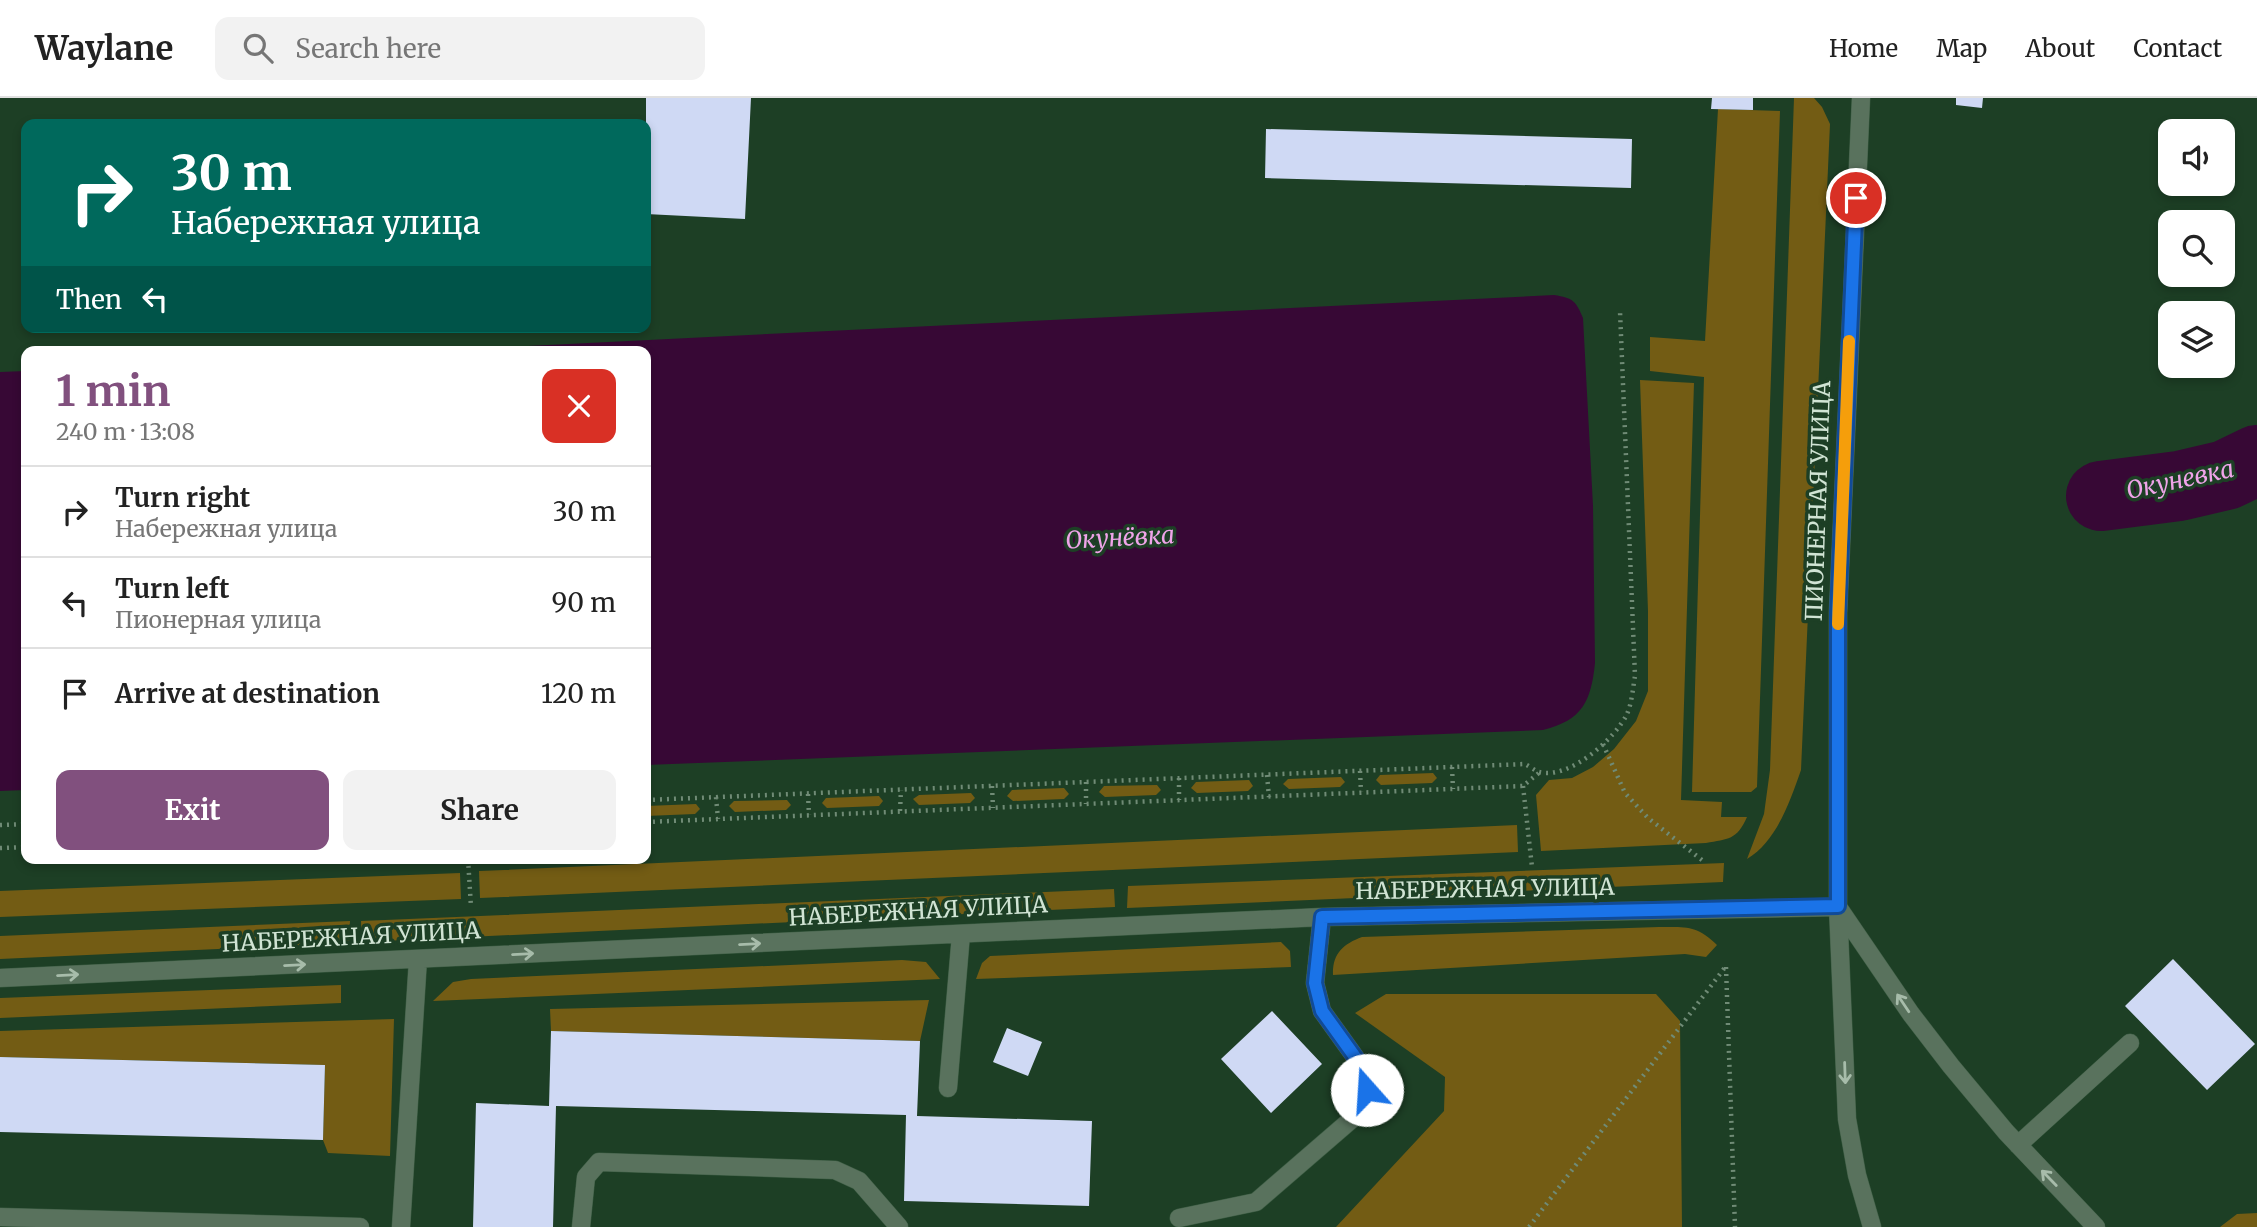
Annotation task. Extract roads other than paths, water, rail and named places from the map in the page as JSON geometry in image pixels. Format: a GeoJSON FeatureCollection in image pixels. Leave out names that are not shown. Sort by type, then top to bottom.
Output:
{"type":"FeatureCollection","features":[{"type":"Feature","properties":{"kind":"street","name":"ПИОНЕРНАЯ УЛИЦА"},"geometry":{"type":"LineString","coordinates":[[1861,98],[1838,600],[1836,724],[1838,906],[1847,1119],[1857,1175],[1872,1227]]}},
{"type":"Feature","properties":{"kind":"street","name":"НАБЕРЕЖНАЯ УЛИЦА"},"geometry":{"type":"LineString","coordinates":[[0,978],[1322,917],[1838,906]]}},
{"type":"Feature","properties":{"kind":"street"},"geometry":{"type":"LineString","coordinates":[[1838,906],[1911,1014],[1951,1066],[2018,1145],[2096,1227]]}},
{"type":"Feature","properties":{"kind":"street"},"geometry":{"type":"LineString","coordinates":[[1179,1218],[1256,1202],[1367,1105],[1368,1075],[1322,1011],[1315,983],[1322,917]]}},
{"type":"Feature","properties":{"kind":"street"},"geometry":{"type":"LineString","coordinates":[[948,1088],[961,934]]}},
{"type":"Feature","properties":{"kind":"street"},"geometry":{"type":"LineString","coordinates":[[401,1227],[418,959]]}},
{"type":"Feature","properties":{"kind":"street"},"geometry":{"type":"LineString","coordinates":[[2018,1145],[2130,1043]]}},
{"type":"Feature","properties":{"kind":"street"},"geometry":{"type":"LineString","coordinates":[[581,1227],[586,1177],[599,1162],[835,1170],[859,1181],[898,1227]]}},
{"type":"Feature","properties":{"kind":"street"},"geometry":{"type":"LineString","coordinates":[[0,1217],[165,1224],[360,1227]]}},
{"type":"Feature","properties":{"kind":"water","name":"Окунёвка"},"geometry":{"type":"Polygon","coordinates":[[[1554,295],[1566,297],[1573,301],[1583,318],[1593,506],[1595,663],[1591,688],[1576,714],[1557,726],[1543,730],[651,765],[651,346],[528,346],[1554,295]]]}},
{"type":"Feature","properties":{"kind":"water"},"geometry":{"type":"Polygon","coordinates":[[[21,371],[21,790],[0,791],[0,372],[21,371]]]}},
{"type":"Feature","properties":{"kind":"waterway","name":"Окуневка"},"geometry":{"type":"LineString","coordinates":[[2101,496],[2179,486],[2226,475],[2257,460]]}}]}
